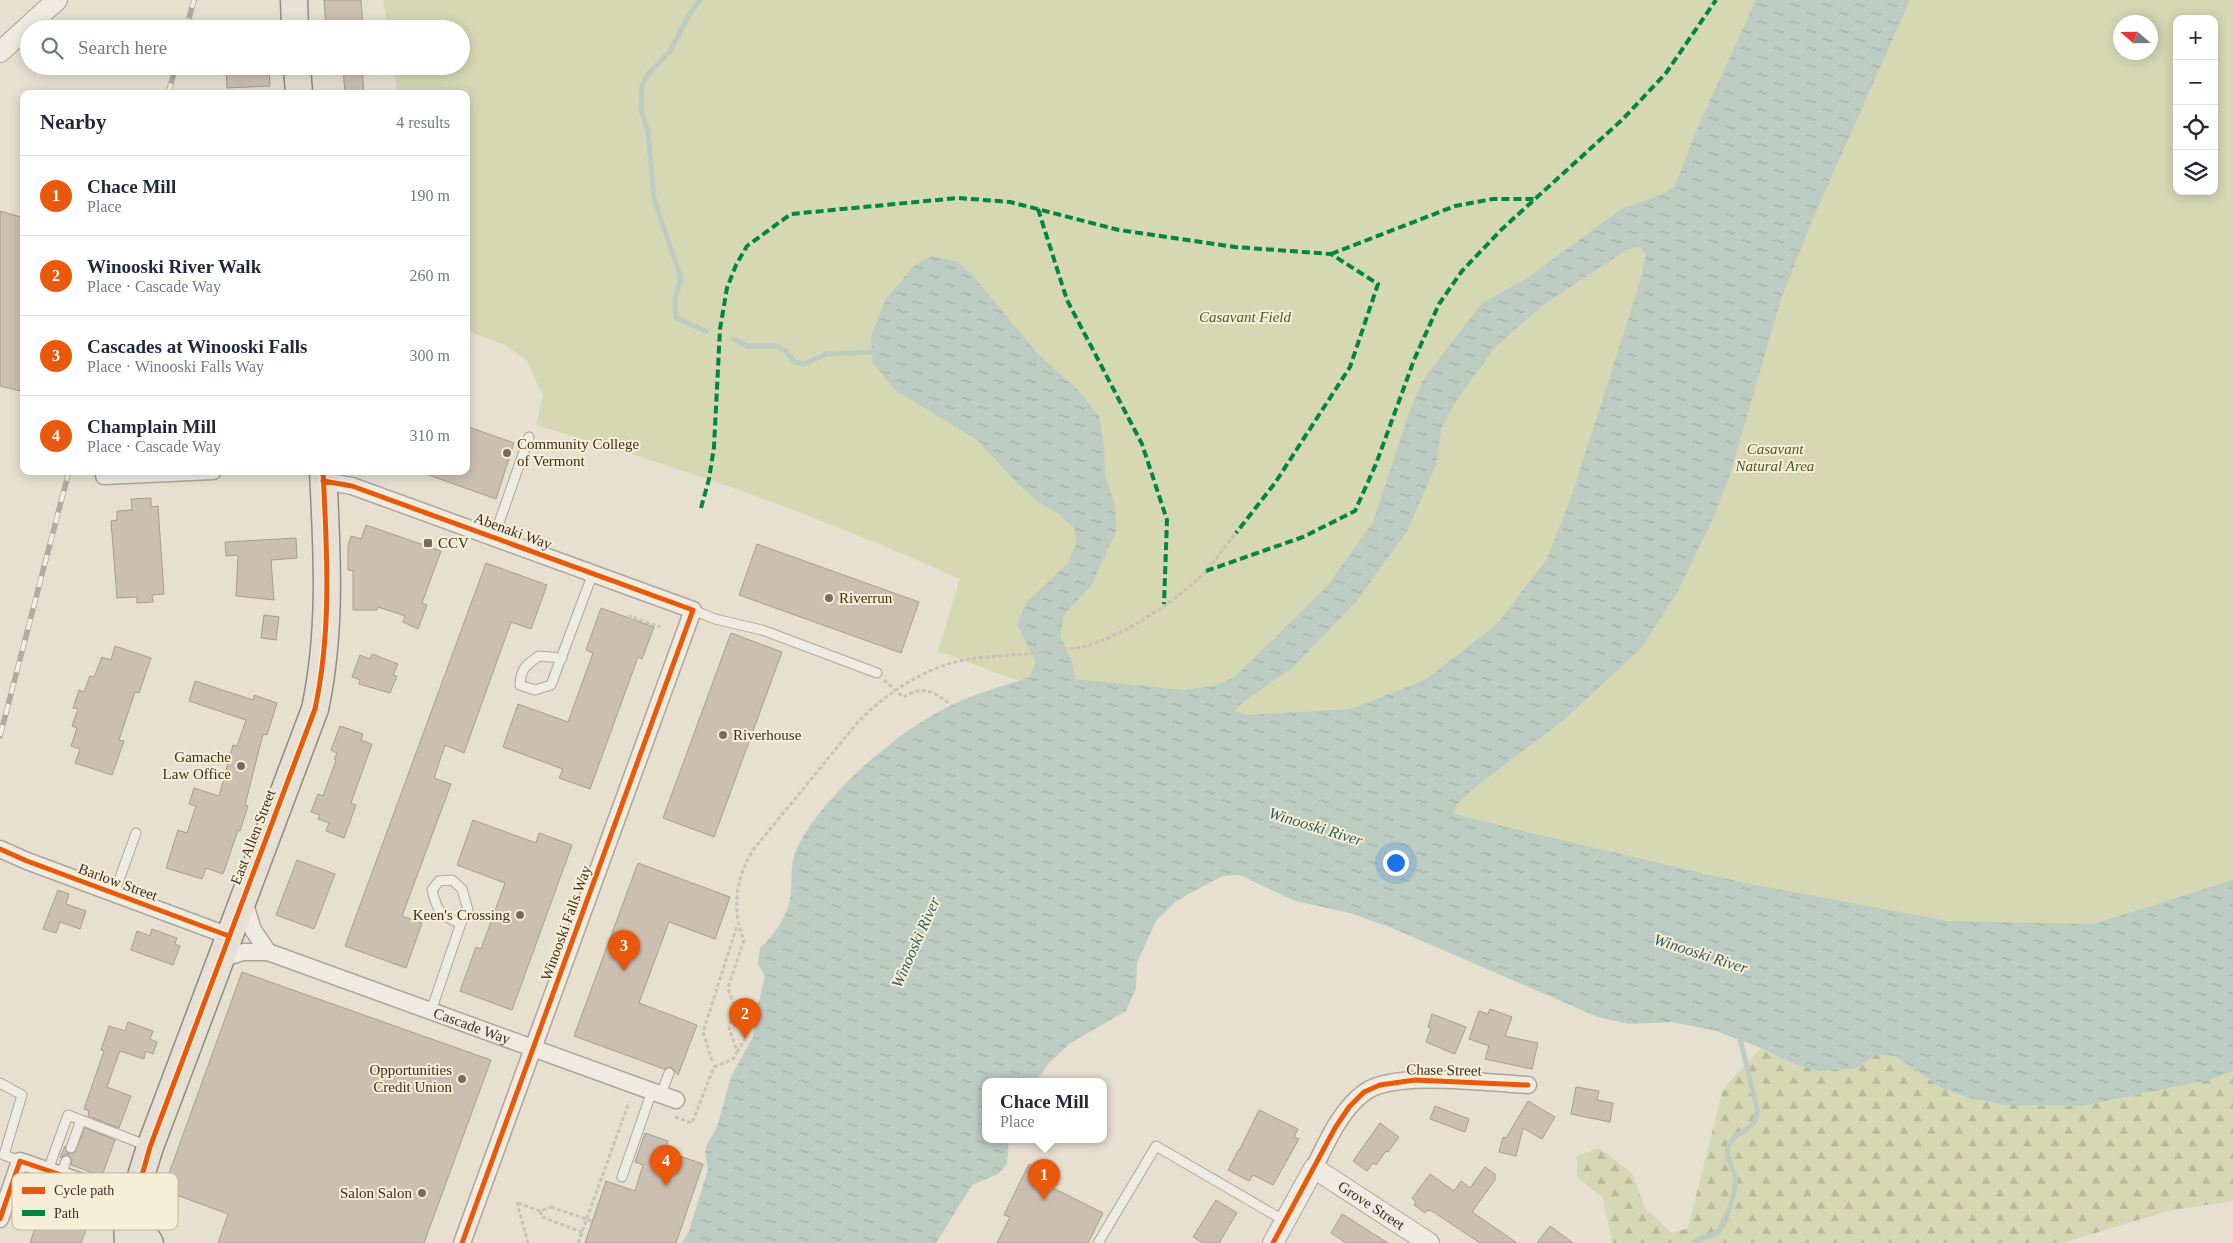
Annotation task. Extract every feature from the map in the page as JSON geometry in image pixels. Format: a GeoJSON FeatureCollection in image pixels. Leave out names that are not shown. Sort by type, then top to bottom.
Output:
{"type":"FeatureCollection","features":[{"type":"Feature","properties":{"kind":"main road"},"geometry":{"type":"LineString","coordinates":[[294,0],[295,20]]}},
{"type":"Feature","properties":{"kind":"main road"},"geometry":{"type":"LineString","coordinates":[[298,75],[299,90]]}},
{"type":"Feature","properties":{"kind":"main road","name":"East Allen Street"},"geometry":{"type":"LineString","coordinates":[[142,1173],[150,1147],[243,898],[307,735],[319,692],[327,608],[323,476]]}},
{"type":"Feature","properties":{"kind":"main road","name":"East Allen Street"},"geometry":{"type":"LineString","coordinates":[[142,1230],[150,1243]]}},
{"type":"Feature","properties":{"kind":"street"},"geometry":{"type":"LineString","coordinates":[[35,20],[57,0]]}},
{"type":"Feature","properties":{"kind":"street"},"geometry":{"type":"LineString","coordinates":[[0,52],[20,34]]}},
{"type":"Feature","properties":{"kind":"street"},"geometry":{"type":"LineString","coordinates":[[104,476],[124,475]]}},
{"type":"Feature","properties":{"kind":"street","name":"Abenaki Way"},"geometry":{"type":"LineString","coordinates":[[323,476],[693,610]]}},
{"type":"Feature","properties":{"kind":"street","name":"Winooski Falls Way"},"geometry":{"type":"LineString","coordinates":[[462,1243],[693,610]]}},
{"type":"Feature","properties":{"kind":"street","name":"Barlow Street"},"geometry":{"type":"LineString","coordinates":[[0,849],[114,894],[225,948]]}},
{"type":"Feature","properties":{"kind":"street"},"geometry":{"type":"LineString","coordinates":[[243,898],[253,930],[268,952]]}},
{"type":"Feature","properties":{"kind":"street","name":"Cascade Way"},"geometry":{"type":"LineString","coordinates":[[225,948],[243,952],[268,952],[663,1095]]}},
{"type":"Feature","properties":{"kind":"street","name":"Chase Street"},"geometry":{"type":"LineString","coordinates":[[1314,1168],[1326,1143],[1349,1107],[1364,1092],[1380,1085],[1415,1080],[1528,1085]]}},
{"type":"Feature","properties":{"kind":"street"},"geometry":{"type":"LineString","coordinates":[[16,1173],[20,1161],[58,1168],[64,1173]]}},
{"type":"Feature","properties":{"kind":"street"},"geometry":{"type":"LineString","coordinates":[[1273,1243],[1314,1168]]}},
{"type":"Feature","properties":{"kind":"street","name":"Grove Street"},"geometry":{"type":"LineString","coordinates":[[1314,1168],[1429,1243]]}},
{"type":"Feature","properties":{"kind":"street"},"geometry":{"type":"LineString","coordinates":[[0,1220],[12,1185]]}},
{"type":"Feature","properties":{"kind":"lane"},"geometry":{"type":"LineString","coordinates":[[494,537],[529,437]]}},
{"type":"Feature","properties":{"kind":"lane"},"geometry":{"type":"LineString","coordinates":[[562,658],[539,656],[528,663],[520,673],[520,685],[535,690],[551,685],[562,658],[593,573]]}},
{"type":"Feature","properties":{"kind":"lane"},"geometry":{"type":"LineString","coordinates":[[693,610],[715,619],[762,630],[877,673]]}},
{"type":"Feature","properties":{"kind":"lane"},"geometry":{"type":"LineString","coordinates":[[114,894],[136,833]]}},
{"type":"Feature","properties":{"kind":"lane"},"geometry":{"type":"LineString","coordinates":[[431,1011],[461,923],[468,910],[462,888],[452,880],[439,881],[432,890],[436,907],[448,919],[461,923]]}},
{"type":"Feature","properties":{"kind":"lane"},"geometry":{"type":"LineString","coordinates":[[622,1177],[663,1095],[669,1073]]}},
{"type":"Feature","properties":{"kind":"lane"},"geometry":{"type":"LineString","coordinates":[[0,1083],[22,1095],[4,1154],[20,1161]]}},
{"type":"Feature","properties":{"kind":"lane"},"geometry":{"type":"LineString","coordinates":[[58,1168],[68,1115],[150,1147]]}},
{"type":"Feature","properties":{"kind":"lane"},"geometry":{"type":"LineString","coordinates":[[71,1148],[81,1120]]}},
{"type":"Feature","properties":{"kind":"lane"},"geometry":{"type":"LineString","coordinates":[[1098,1243],[1156,1146],[1285,1221]]}},
{"type":"Feature","properties":{"kind":"path"},"geometry":{"type":"LineString","coordinates":[[737,1052],[729,1027],[735,1008],[728,988],[744,940],[738,925],[736,907],[739,884],[747,860],[753,850],[858,722],[895,691],[921,676],[963,660],[1088,646],[1113,637],[1154,612],[1190,585],[1206,571],[1236,533]]}},
{"type":"Feature","properties":{"kind":"path"},"geometry":{"type":"LineString","coordinates":[[630,618],[630,616],[660,627]]}},
{"type":"Feature","properties":{"kind":"path"},"geometry":{"type":"LineString","coordinates":[[895,691],[903,697],[914,691],[929,691],[951,705]]}},
{"type":"Feature","properties":{"kind":"path"},"geometry":{"type":"LineString","coordinates":[[712,1061],[704,1032],[738,925]]}},
{"type":"Feature","properties":{"kind":"path"},"geometry":{"type":"LineString","coordinates":[[692,1123],[714,1067],[733,1059],[745,1039]]}},
{"type":"Feature","properties":{"kind":"path"},"geometry":{"type":"LineString","coordinates":[[578,1243],[629,1102]]}},
{"type":"Feature","properties":{"kind":"path"},"geometry":{"type":"LineString","coordinates":[[528,1243],[517,1202],[540,1211],[551,1207],[592,1221]]}},
{"type":"Feature","properties":{"kind":"path"},"geometry":{"type":"LineString","coordinates":[[540,1211],[542,1217],[582,1232]]}},
{"type":"Feature","properties":{"kind":"green space","name":"Casavant Natural Area"},"geometry":{"type":"Polygon","coordinates":[[[383,0],[2233,0],[2233,914],[2109,967],[1456,844],[938,651],[960,579],[862,537],[729,486],[536,425],[543,396],[527,361],[507,346],[470,332],[470,90],[397,90],[395,75],[470,75],[470,20],[386,20],[383,0]]]}},
{"type":"Feature","properties":{"kind":"green space"},"geometry":{"type":"Polygon","coordinates":[[[1761,1048],[1792,1063],[1857,1068],[1875,1055],[1895,1056],[1942,1088],[1966,1097],[2004,1105],[2081,1106],[2209,1080],[2233,1071],[2233,1201],[2168,1211],[2062,1243],[1612,1243],[1603,1198],[1577,1177],[1577,1156],[1599,1148],[1632,1173],[1645,1208],[1672,1233],[1688,1228],[1723,1089],[1761,1048]]]}},
{"type":"Feature","properties":{"kind":"water","name":"Winooski River"},"geometry":{"type":"Polygon","coordinates":[[[1756,0],[1910,0],[1811,223],[1781,299],[1730,474],[1715,514],[1677,593],[1641,648],[1565,719],[1474,788],[1456,805],[1454,813],[1464,817],[1740,882],[1948,921],[2094,924],[2233,880],[2233,1071],[2209,1080],[2081,1106],[2004,1105],[1966,1097],[1942,1088],[1895,1056],[1875,1055],[1857,1068],[1819,1071],[1792,1063],[1761,1048],[1716,1031],[1672,1022],[1629,1024],[1598,1017],[1392,928],[1350,913],[1295,901],[1240,875],[1222,876],[1176,901],[1156,921],[1137,963],[1136,988],[1126,1011],[1069,1044],[1047,1065],[1038,1078],[982,1078],[982,1143],[1009,1143],[1007,1164],[998,1174],[972,1185],[936,1243],[682,1243],[689,1231],[708,1169],[705,1153],[706,1146],[717,1127],[731,1077],[753,1037],[754,1030],[750,1019],[751,1009],[759,1002],[765,976],[758,964],[760,948],[776,930],[790,901],[792,864],[797,848],[809,828],[843,786],[886,747],[909,730],[931,716],[961,701],[1030,677],[1036,662],[1017,625],[1025,604],[1068,563],[1077,543],[1074,528],[1059,514],[1039,502],[1020,486],[976,439],[895,390],[873,363],[871,337],[886,299],[914,266],[932,256],[958,262],[974,277],[1036,352],[1077,389],[1099,416],[1104,447],[1105,475],[1115,506],[1116,532],[1091,586],[1064,614],[1060,636],[1072,661],[1075,679],[1183,690],[1212,686],[1233,678],[1328,585],[1373,522],[1411,408],[1423,380],[1482,303],[1526,279],[1621,209],[1665,193],[1675,186],[1696,131],[1756,0]],[[1640,247],[1628,249],[1543,305],[1495,347],[1456,401],[1442,427],[1436,465],[1407,531],[1356,602],[1293,667],[1243,702],[1234,711],[1247,715],[1350,709],[1425,680],[1497,624],[1547,559],[1572,495],[1639,285],[1646,254],[1640,247]]]}},
{"type":"Feature","properties":{"kind":"building"},"geometry":{"type":"Polygon","coordinates":[[[324,0],[361,0],[362,20],[325,20],[324,0]]]}},
{"type":"Feature","properties":{"kind":"building"},"geometry":{"type":"Polygon","coordinates":[[[226,75],[269,75],[270,86],[227,88],[226,75]]]}},
{"type":"Feature","properties":{"kind":"building"},"geometry":{"type":"Polygon","coordinates":[[[344,75],[363,75],[364,90],[345,90],[344,75]]]}},
{"type":"Feature","properties":{"kind":"building"},"geometry":{"type":"Polygon","coordinates":[[[0,211],[20,217],[20,391],[0,386],[0,211]]]}},
{"type":"Feature","properties":{"kind":"building","name":"Community College of Vermont"},"geometry":{"type":"Polygon","coordinates":[[[470,427],[514,443],[496,499],[429,475],[470,475],[470,427]]]}},
{"type":"Feature","properties":{"kind":"building"},"geometry":{"type":"Polygon","coordinates":[[[151,498],[151,507],[158,506],[164,594],[152,595],[153,602],[137,603],[137,597],[117,598],[111,521],[117,520],[117,511],[132,510],[131,499],[151,498]]]}},
{"type":"Feature","properties":{"kind":"building"},"geometry":{"type":"Polygon","coordinates":[[[366,525],[441,551],[422,603],[427,605],[418,629],[403,622],[405,616],[378,607],[377,610],[353,610],[353,571],[348,570],[348,546],[351,536],[361,539],[366,525]]]}},
{"type":"Feature","properties":{"kind":"building"},"geometry":{"type":"Polygon","coordinates":[[[296,538],[297,558],[271,560],[274,600],[236,596],[238,555],[226,556],[225,542],[296,538]]]}},
{"type":"Feature","properties":{"kind":"building","name":"Riverrun"},"geometry":{"type":"Polygon","coordinates":[[[757,544],[919,602],[901,653],[739,595],[757,544]]]}},
{"type":"Feature","properties":{"kind":"building"},"geometry":{"type":"Polygon","coordinates":[[[486,563],[547,585],[531,629],[511,622],[464,753],[445,745],[434,778],[451,784],[402,916],[422,923],[406,968],[345,946],[486,563]]]}},
{"type":"Feature","properties":{"kind":"building"},"geometry":{"type":"Polygon","coordinates":[[[601,608],[654,627],[642,659],[638,657],[590,789],[559,778],[563,769],[503,747],[518,704],[568,722],[593,653],[586,650],[601,608]]]}},
{"type":"Feature","properties":{"kind":"building"},"geometry":{"type":"Polygon","coordinates":[[[264,615],[279,617],[276,640],[261,638],[264,615]]]}},
{"type":"Feature","properties":{"kind":"building","name":"Riverhouse"},"geometry":{"type":"Polygon","coordinates":[[[731,633],[782,652],[714,837],[663,818],[731,633]]]}},
{"type":"Feature","properties":{"kind":"building"},"geometry":{"type":"Polygon","coordinates":[[[115,646],[151,658],[139,693],[135,692],[119,740],[124,741],[112,775],[75,763],[80,749],[71,746],[77,728],[72,726],[78,709],[73,708],[79,690],[84,692],[90,676],[94,677],[102,657],[111,660],[115,646]]]}},
{"type":"Feature","properties":{"kind":"building"},"geometry":{"type":"Polygon","coordinates":[[[372,654],[398,664],[393,675],[397,676],[390,693],[359,684],[360,680],[352,677],[360,655],[370,659],[372,654]]]}},
{"type":"Feature","properties":{"kind":"building"},"geometry":{"type":"Polygon","coordinates":[[[195,681],[253,700],[254,695],[277,703],[267,735],[263,734],[245,805],[248,806],[223,874],[206,868],[202,879],[166,868],[178,830],[187,833],[196,806],[189,804],[194,788],[219,796],[233,745],[237,746],[246,720],[189,701],[195,681]]]}},
{"type":"Feature","properties":{"kind":"building"},"geometry":{"type":"Polygon","coordinates":[[[340,726],[363,734],[361,740],[372,744],[351,803],[356,805],[344,838],[326,831],[329,823],[318,819],[320,815],[311,812],[318,794],[323,796],[336,760],[334,759],[337,753],[331,750],[340,726]]]}},
{"type":"Feature","properties":{"kind":"building","name":"Keen's Crossing"},"geometry":{"type":"Polygon","coordinates":[[[473,820],[536,843],[539,833],[572,845],[512,1010],[460,991],[476,947],[481,949],[505,883],[457,865],[473,820]]]}},
{"type":"Feature","properties":{"kind":"building"},"geometry":{"type":"Polygon","coordinates":[[[297,860],[335,874],[314,929],[276,915],[297,860]]]}},
{"type":"Feature","properties":{"kind":"building"},"geometry":{"type":"Polygon","coordinates":[[[638,863],[730,897],[715,939],[669,922],[639,1003],[697,1025],[678,1075],[671,1067],[664,1069],[574,1036],[638,863]]]}},
{"type":"Feature","properties":{"kind":"building"},"geometry":{"type":"Polygon","coordinates":[[[58,890],[69,894],[66,904],[86,911],[80,929],[60,922],[56,933],[43,929],[58,890]]]}},
{"type":"Feature","properties":{"kind":"building"},"geometry":{"type":"Polygon","coordinates":[[[152,929],[177,938],[175,944],[180,946],[173,965],[131,950],[137,931],[150,936],[152,929]]]}},
{"type":"Feature","properties":{"kind":"building"},"geometry":{"type":"Polygon","coordinates":[[[242,972],[491,1060],[424,1243],[218,1243],[228,1214],[178,1196],[178,1173],[169,1173],[242,972]]]}},
{"type":"Feature","properties":{"kind":"building"},"geometry":{"type":"Polygon","coordinates":[[[1490,1009],[1512,1017],[1505,1036],[1538,1043],[1532,1069],[1485,1059],[1489,1046],[1469,1039],[1479,1011],[1488,1014],[1490,1009]]]}},
{"type":"Feature","properties":{"kind":"building"},"geometry":{"type":"Polygon","coordinates":[[[1432,1014],[1466,1027],[1455,1054],[1426,1042],[1431,1028],[1428,1027],[1432,1014]]]}},
{"type":"Feature","properties":{"kind":"building"},"geometry":{"type":"Polygon","coordinates":[[[128,1022],[153,1031],[150,1039],[157,1042],[153,1054],[146,1051],[144,1059],[120,1051],[107,1087],[131,1096],[119,1128],[88,1116],[89,1111],[84,1109],[104,1051],[101,1050],[109,1026],[125,1031],[128,1022]]]}},
{"type":"Feature","properties":{"kind":"building"},"geometry":{"type":"Polygon","coordinates":[[[1576,1087],[1599,1091],[1597,1100],[1613,1103],[1610,1122],[1571,1114],[1576,1087]]]}},
{"type":"Feature","properties":{"kind":"building"},"geometry":{"type":"Polygon","coordinates":[[[1528,1101],[1555,1117],[1542,1139],[1523,1128],[1516,1156],[1499,1152],[1503,1137],[1506,1138],[1528,1101]]]}},
{"type":"Feature","properties":{"kind":"building"},"geometry":{"type":"Polygon","coordinates":[[[1435,1106],[1469,1119],[1465,1132],[1430,1119],[1435,1106]]]}},
{"type":"Feature","properties":{"kind":"building"},"geometry":{"type":"Polygon","coordinates":[[[1259,1110],[1298,1129],[1294,1137],[1299,1139],[1273,1185],[1253,1175],[1249,1181],[1228,1170],[1259,1110]]]}},
{"type":"Feature","properties":{"kind":"building"},"geometry":{"type":"Polygon","coordinates":[[[1380,1123],[1399,1137],[1376,1165],[1373,1163],[1367,1171],[1353,1161],[1380,1123]]]}},
{"type":"Feature","properties":{"kind":"building"},"geometry":{"type":"Polygon","coordinates":[[[85,1128],[115,1140],[103,1173],[94,1173],[71,1165],[72,1160],[69,1155],[60,1158],[65,1146],[68,1154],[75,1152],[85,1128]]]}},
{"type":"Feature","properties":{"kind":"building"},"geometry":{"type":"Polygon","coordinates":[[[645,1133],[668,1141],[665,1151],[703,1164],[676,1243],[585,1243],[606,1181],[635,1191],[643,1165],[635,1162],[645,1133]]]}},
{"type":"Feature","properties":{"kind":"building"},"geometry":{"type":"Polygon","coordinates":[[[1029,1164],[1056,1177],[1051,1187],[1103,1213],[1088,1243],[997,1243],[1010,1217],[1004,1215],[1029,1164]]]}},
{"type":"Feature","properties":{"kind":"building"},"geometry":{"type":"Polygon","coordinates":[[[1485,1167],[1495,1174],[1495,1180],[1472,1212],[1517,1243],[1480,1243],[1432,1211],[1428,1210],[1425,1213],[1414,1205],[1416,1202],[1412,1198],[1430,1174],[1454,1191],[1461,1181],[1470,1188],[1485,1167]]]}},
{"type":"Feature","properties":{"kind":"building"},"geometry":{"type":"Polygon","coordinates":[[[1216,1200],[1237,1213],[1219,1243],[1203,1243],[1193,1237],[1216,1200]]]}},
{"type":"Feature","properties":{"kind":"building"},"geometry":{"type":"Polygon","coordinates":[[[1342,1214],[1388,1243],[1346,1243],[1331,1233],[1342,1214]]]}},
{"type":"Feature","properties":{"kind":"building"},"geometry":{"type":"Polygon","coordinates":[[[1550,1226],[1573,1243],[1537,1243],[1550,1226]]]}},
{"type":"Feature","properties":{"kind":"building"},"geometry":{"type":"Polygon","coordinates":[[[34,1230],[86,1230],[81,1243],[30,1243],[34,1230]]]}},
{"type":"Feature","properties":{"kind":"waterway"},"geometry":{"type":"LineString","coordinates":[[700,0],[689,15],[670,51],[649,73],[642,86],[641,110],[648,131],[654,199],[681,278],[675,299],[676,318],[706,331]]}},
{"type":"Feature","properties":{"kind":"waterway"},"geometry":{"type":"LineString","coordinates":[[734,339],[747,346],[776,346],[786,351],[794,362],[804,364],[826,354],[878,352]]}},
{"type":"Feature","properties":{"kind":"waterway"},"geometry":{"type":"LineString","coordinates":[[1694,1243],[1697,1240],[1714,1234],[1723,1224],[1731,1204],[1735,1182],[1727,1151],[1728,1147],[1731,1141],[1749,1127],[1756,1117],[1757,1109],[1739,1034]]}},
{"type":"Feature","properties":{"kind":"railway"},"geometry":{"type":"LineString","coordinates":[[188,20],[194,0]]}},
{"type":"Feature","properties":{"kind":"railway"},"geometry":{"type":"LineString","coordinates":[[169,90],[173,75]]}},
{"type":"Feature","properties":{"kind":"railway"},"geometry":{"type":"LineString","coordinates":[[0,736],[68,475]]}},
{"type":"Feature","properties":{"kind":"marked path"},"geometry":{"type":"LineString","coordinates":[[1206,571],[1303,537],[1355,511],[1376,464],[1414,360],[1439,304],[1462,271],[1502,229],[1623,119],[1666,73],[1716,0]]}},
{"type":"Feature","properties":{"kind":"marked path"},"geometry":{"type":"LineString","coordinates":[[701,508],[709,479],[714,447],[720,329],[727,288],[736,265],[747,246],[791,214],[958,198],[1010,202],[1119,230],[1235,247],[1331,254],[1378,284],[1350,367],[1275,483],[1236,533]]}},
{"type":"Feature","properties":{"kind":"marked path"},"geometry":{"type":"LineString","coordinates":[[1331,254],[1455,206],[1493,199],[1535,199]]}},
{"type":"Feature","properties":{"kind":"marked path"},"geometry":{"type":"LineString","coordinates":[[1038,209],[1067,300],[1142,444],[1167,520],[1164,604]]}},
{"type":"Feature","properties":{"kind":"cycle path"},"geometry":{"type":"LineString","coordinates":[[143,1173],[150,1147],[315,709],[324,650],[326,620],[327,561],[323,475]]}},
{"type":"Feature","properties":{"kind":"cycle path"},"geometry":{"type":"LineString","coordinates":[[323,481],[352,486],[693,610],[462,1243]]}},
{"type":"Feature","properties":{"kind":"cycle path"},"geometry":{"type":"LineString","coordinates":[[0,849],[27,861],[229,936]]}},
{"type":"Feature","properties":{"kind":"cycle path"},"geometry":{"type":"LineString","coordinates":[[1273,1243],[1335,1128],[1349,1107],[1364,1092],[1380,1085],[1415,1080],[1528,1085]]}},
{"type":"Feature","properties":{"kind":"cycle path"},"geometry":{"type":"LineString","coordinates":[[16,1173],[20,1161],[55,1173]]}},
{"type":"Feature","properties":{"kind":"cycle path"},"geometry":{"type":"LineString","coordinates":[[0,1219],[12,1184]]}},
{"type":"Feature","properties":{"kind":"place","name":"Community College of Vermont"},"geometry":{"type":"Point","coordinates":[507,453]}},
{"type":"Feature","properties":{"kind":"place","name":"CCV"},"geometry":{"type":"Point","coordinates":[428,543]}},
{"type":"Feature","properties":{"kind":"place","name":"Riverrun"},"geometry":{"type":"Point","coordinates":[829,598]}},
{"type":"Feature","properties":{"kind":"place","name":"Riverhouse"},"geometry":{"type":"Point","coordinates":[723,735]}},
{"type":"Feature","properties":{"kind":"place","name":"Gamache Law Office"},"geometry":{"type":"Point","coordinates":[241,766]}},
{"type":"Feature","properties":{"kind":"place","name":"Keen's Crossing"},"geometry":{"type":"Point","coordinates":[520,915]}},
{"type":"Feature","properties":{"kind":"place","name":"Cascades at Winooski Falls"},"geometry":{"type":"Point","coordinates":[624,971]}},
{"type":"Feature","properties":{"kind":"place","name":"Winooski River Walk"},"geometry":{"type":"Point","coordinates":[745,1039]}},
{"type":"Feature","properties":{"kind":"place","name":"Opportunities Credit Union"},"geometry":{"type":"Point","coordinates":[462,1079]}},
{"type":"Feature","properties":{"kind":"place","name":"Champlain Mill"},"geometry":{"type":"Point","coordinates":[666,1186]}},
{"type":"Feature","properties":{"kind":"place","name":"Salon Salon"},"geometry":{"type":"Point","coordinates":[422,1193]}},
{"type":"Feature","properties":{"kind":"place","name":"Chace Mill"},"geometry":{"type":"Point","coordinates":[1044,1200]}},
{"type":"Feature","properties":{"kind":"park label","name":"Casavant Field"},"geometry":{"type":"Point","coordinates":[1245,317]}}]}
